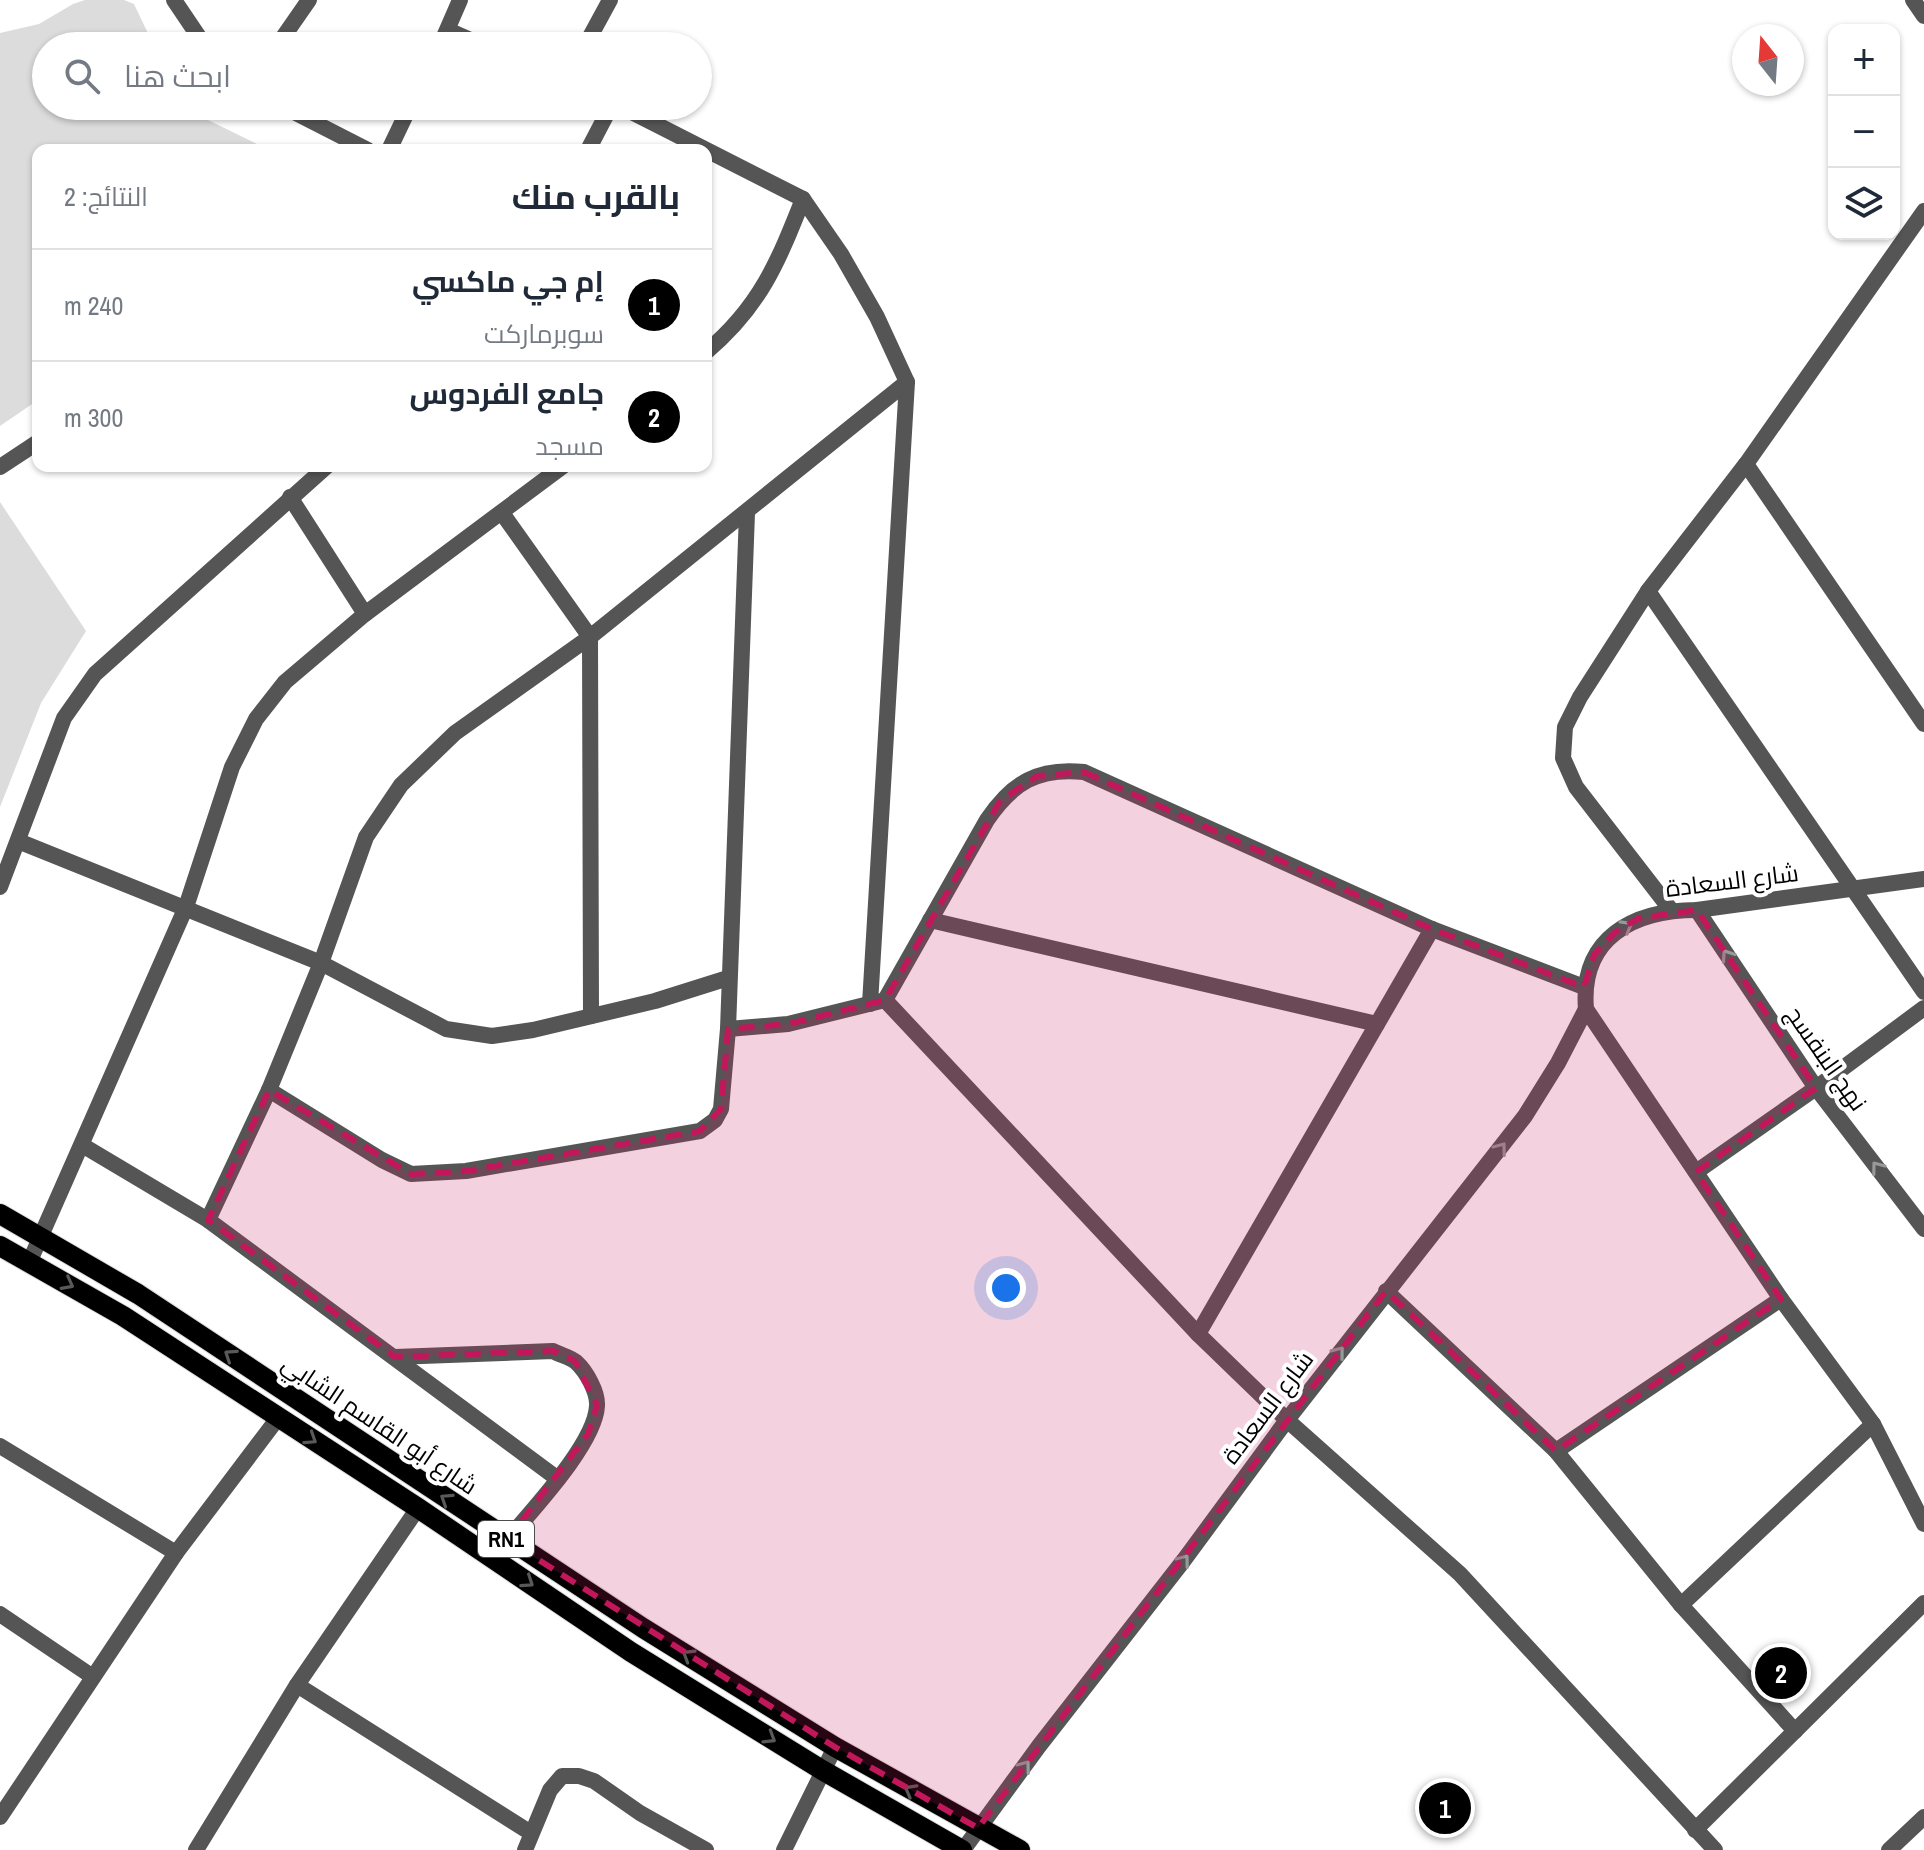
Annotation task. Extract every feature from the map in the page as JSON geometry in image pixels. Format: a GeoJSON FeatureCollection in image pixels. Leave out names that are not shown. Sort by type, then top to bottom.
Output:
{"type":"FeatureCollection","features":[{"type":"Feature","properties":{"kind":"main road","name":"شارع أبو القاسم الشابي"},"geometry":{"type":"LineString","coordinates":[[0,1214],[138,1294],[507,1540],[835,1747],[1020,1850]]}},
{"type":"Feature","properties":{"kind":"main road","name":"شارع أبو القاسم الشابي"},"geometry":{"type":"LineString","coordinates":[[0,1246],[123,1316],[418,1508],[631,1652],[822,1770],[962,1850]]}},
{"type":"Feature","properties":{"kind":"street"},"geometry":{"type":"LineString","coordinates":[[174,0],[196,32]]}},
{"type":"Feature","properties":{"kind":"street"},"geometry":{"type":"LineString","coordinates":[[287,32],[309,0]]}},
{"type":"Feature","properties":{"kind":"street"},"geometry":{"type":"LineString","coordinates":[[452,32],[448,30],[460,0]]}},
{"type":"Feature","properties":{"kind":"street"},"geometry":{"type":"LineString","coordinates":[[593,32],[610,0]]}},
{"type":"Feature","properties":{"kind":"street"},"geometry":{"type":"LineString","coordinates":[[1913,0],[1924,16]]}},
{"type":"Feature","properties":{"kind":"street"},"geometry":{"type":"LineString","coordinates":[[309,120],[356,144]]}},
{"type":"Feature","properties":{"kind":"street"},"geometry":{"type":"LineString","coordinates":[[392,144],[403,120]]}},
{"type":"Feature","properties":{"kind":"street"},"geometry":{"type":"LineString","coordinates":[[591,144],[604,120]]}},
{"type":"Feature","properties":{"kind":"street"},"geometry":{"type":"LineString","coordinates":[[648,120],[695,144]]}},
{"type":"Feature","properties":{"kind":"street"},"geometry":{"type":"LineString","coordinates":[[712,153],[803,199],[863,292],[907,382],[878,1002],[1198,1334],[1287,1420],[1460,1574],[1715,1850]]}},
{"type":"Feature","properties":{"kind":"street"},"geometry":{"type":"LineString","coordinates":[[712,347],[752,305],[777,264],[803,199]]}},
{"type":"Feature","properties":{"kind":"street"},"geometry":{"type":"LineString","coordinates":[[1671,910],[1576,787],[1563,758],[1565,727],[1580,697],[1648,591],[1746,464],[1924,211]]}},
{"type":"Feature","properties":{"kind":"street"},"geometry":{"type":"LineString","coordinates":[[208,1220],[269,1090],[321,963],[366,837],[401,785],[455,733],[590,637],[907,382]]}},
{"type":"Feature","properties":{"kind":"street"},"geometry":{"type":"LineString","coordinates":[[0,467],[32,446]]}},
{"type":"Feature","properties":{"kind":"street"},"geometry":{"type":"LineString","coordinates":[[1746,464],[1924,724]]}},
{"type":"Feature","properties":{"kind":"street"},"geometry":{"type":"LineString","coordinates":[[0,887],[64,718],[95,674],[320,472]]}},
{"type":"Feature","properties":{"kind":"street"},"geometry":{"type":"LineString","coordinates":[[29,1263],[186,907],[232,767],[256,719],[285,682],[365,614],[555,472]]}},
{"type":"Feature","properties":{"kind":"street"},"geometry":{"type":"LineString","coordinates":[[290,497],[365,614]]}},
{"type":"Feature","properties":{"kind":"street"},"geometry":{"type":"LineString","coordinates":[[502,513],[590,637],[591,1016]]}},
{"type":"Feature","properties":{"kind":"street"},"geometry":{"type":"LineString","coordinates":[[269,1090],[382,1160],[411,1174],[466,1171],[700,1131],[715,1120],[721,1109],[728,1029],[747,513]]}},
{"type":"Feature","properties":{"kind":"street"},"geometry":{"type":"LineString","coordinates":[[1648,591],[1924,992]]}},
{"type":"Feature","properties":{"kind":"street"},"geometry":{"type":"LineString","coordinates":[[728,1029],[788,1024],[878,1002],[1000,801],[1016,786],[1037,776],[1060,769],[1084,772],[1432,929],[1584,987],[1586,1009],[1781,1299],[1873,1424],[1924,1524]]}},
{"type":"Feature","properties":{"kind":"street"},"geometry":{"type":"LineString","coordinates":[[18,841],[321,963],[446,1029],[492,1036],[533,1030],[655,1001],[728,978]]}},
{"type":"Feature","properties":{"kind":"street","name":"شارع السعادة"},"geometry":{"type":"LineString","coordinates":[[1584,987],[1594,955],[1615,932],[1639,918],[1671,910],[1697,910],[1924,879]]}},
{"type":"Feature","properties":{"kind":"street","name":"نهج البنفسج"},"geometry":{"type":"LineString","coordinates":[[1697,910],[1816,1088],[1924,1229]]}},
{"type":"Feature","properties":{"kind":"street"},"geometry":{"type":"LineString","coordinates":[[930,920],[1377,1024]]}},
{"type":"Feature","properties":{"kind":"street"},"geometry":{"type":"LineString","coordinates":[[1198,1334],[1432,929]]}},
{"type":"Feature","properties":{"kind":"street"},"geometry":{"type":"LineString","coordinates":[[1696,1172],[1924,1008]]}},
{"type":"Feature","properties":{"kind":"street","name":"شارع السعادة"},"geometry":{"type":"LineString","coordinates":[[962,1850],[1287,1420],[1525,1116],[1558,1063],[1586,1009]]}},
{"type":"Feature","properties":{"kind":"street"},"geometry":{"type":"LineString","coordinates":[[82,1145],[208,1220],[558,1479]]}},
{"type":"Feature","properties":{"kind":"street"},"geometry":{"type":"LineString","coordinates":[[1386,1291],[1556,1451],[1681,1605],[1795,1731]]}},
{"type":"Feature","properties":{"kind":"street"},"geometry":{"type":"LineString","coordinates":[[1556,1451],[1781,1299]]}},
{"type":"Feature","properties":{"kind":"street"},"geometry":{"type":"LineString","coordinates":[[395,1357],[553,1351],[575,1361],[590,1381],[597,1405],[588,1434],[558,1479],[507,1540]]}},
{"type":"Feature","properties":{"kind":"street"},"geometry":{"type":"LineString","coordinates":[[0,1817],[176,1553],[278,1418]]}},
{"type":"Feature","properties":{"kind":"street"},"geometry":{"type":"LineString","coordinates":[[1681,1605],[1873,1424]]}},
{"type":"Feature","properties":{"kind":"street"},"geometry":{"type":"LineString","coordinates":[[0,1446],[176,1553]]}},
{"type":"Feature","properties":{"kind":"street"},"geometry":{"type":"LineString","coordinates":[[196,1850],[297,1685],[418,1508]]}},
{"type":"Feature","properties":{"kind":"street"},"geometry":{"type":"LineString","coordinates":[[1695,1830],[1924,1603]]}},
{"type":"Feature","properties":{"kind":"street"},"geometry":{"type":"LineString","coordinates":[[0,1614],[93,1677]]}},
{"type":"Feature","properties":{"kind":"street"},"geometry":{"type":"LineString","coordinates":[[297,1685],[531,1833]]}},
{"type":"Feature","properties":{"kind":"street"},"geometry":{"type":"LineString","coordinates":[[784,1850],[835,1747]]}},
{"type":"Feature","properties":{"kind":"street"},"geometry":{"type":"LineString","coordinates":[[525,1850],[550,1790],[562,1776],[579,1776],[594,1781],[640,1813],[706,1850]]}},
{"type":"Feature","properties":{"kind":"street"},"geometry":{"type":"LineString","coordinates":[[1889,1850],[1924,1817]]}},
{"type":"Feature","properties":{"kind":"highlighted area"},"geometry":{"type":"Polygon","coordinates":[[[1084,772],[1432,929],[1584,987],[1594,955],[1615,932],[1639,918],[1697,910],[1816,1088],[1696,1172],[1781,1299],[1556,1451],[1386,1291],[978,1828],[835,1747],[507,1540],[588,1434],[597,1405],[575,1361],[553,1351],[395,1357],[208,1220],[269,1090],[411,1174],[466,1171],[700,1131],[721,1109],[728,1029],[788,1024],[885,1000],[1000,801],[1037,776],[1084,772]]]}},
{"type":"Feature","properties":{"kind":"shaded area"},"geometry":{"type":"Polygon","coordinates":[[[85,0],[124,0],[134,4],[147,32],[32,32],[32,120],[208,120],[257,144],[32,144],[32,404],[0,426],[0,33],[39,24],[85,0]]]}},
{"type":"Feature","properties":{"kind":"shaded area"},"geometry":{"type":"Polygon","coordinates":[[[0,502],[86,631],[41,703],[0,807],[0,502]]]}},
{"type":"Feature","properties":{"kind":"place","name":"جامع الفردوس"},"geometry":{"type":"Point","coordinates":[1781,1673]}},
{"type":"Feature","properties":{"kind":"place","name":"إم جي ماكسي"},"geometry":{"type":"Point","coordinates":[1445,1808]}}]}
